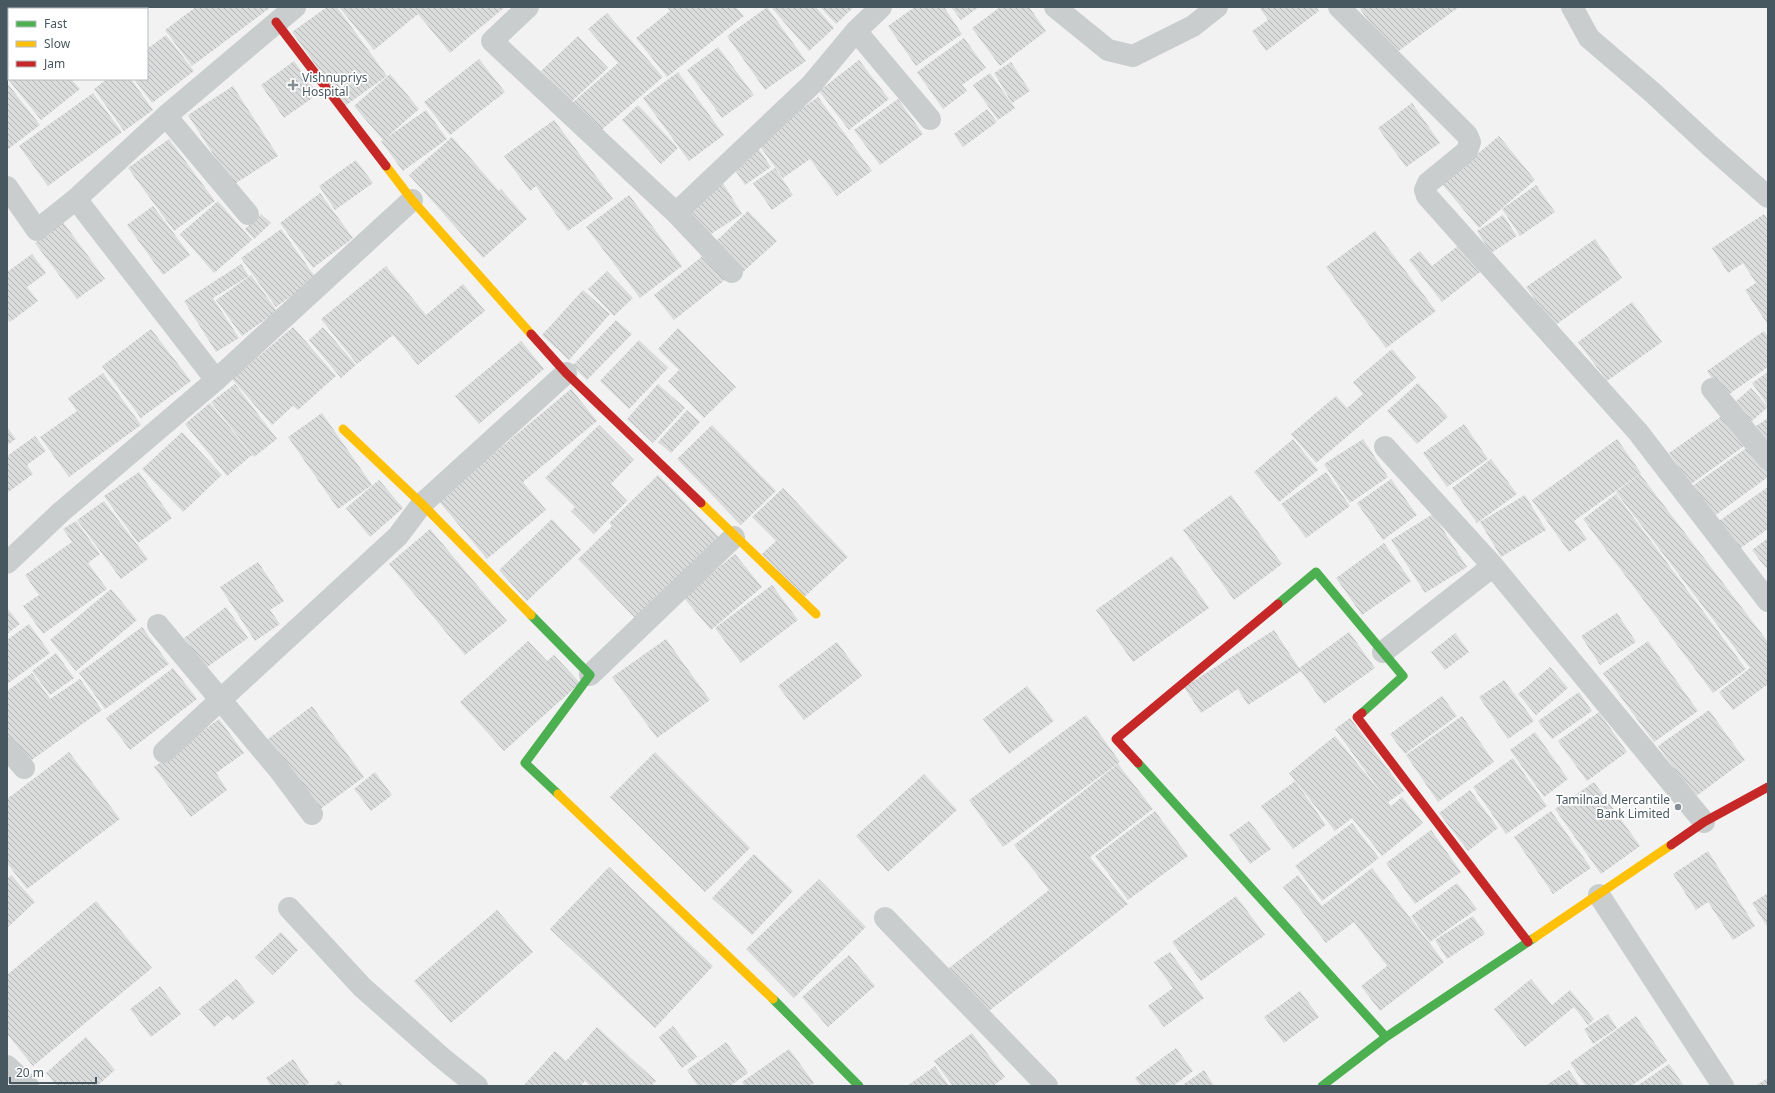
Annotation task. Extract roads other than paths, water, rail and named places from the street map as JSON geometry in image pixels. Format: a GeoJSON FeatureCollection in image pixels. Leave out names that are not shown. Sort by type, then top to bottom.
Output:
{"type":"FeatureCollection","features":[{"type":"Feature","properties":{"kind":"street"},"geometry":{"type":"LineString","coordinates":[[7,187],[37,230],[76,199],[166,116],[295,7]]}},
{"type":"Feature","properties":{"kind":"street"},"geometry":{"type":"LineString","coordinates":[[528,7],[492,41],[676,214],[732,272]]}},
{"type":"Feature","properties":{"kind":"street"},"geometry":{"type":"LineString","coordinates":[[676,214],[811,85],[856,31],[881,7]]}},
{"type":"Feature","properties":{"kind":"street"},"geometry":{"type":"LineString","coordinates":[[1055,7],[1108,50],[1133,56],[1193,26],[1217,7]]}},
{"type":"Feature","properties":{"kind":"street"},"geometry":{"type":"LineString","coordinates":[[1339,7],[1467,135],[1470,142],[1466,151],[1428,183],[1425,190],[1426,196],[1638,432],[1768,601]]}},
{"type":"Feature","properties":{"kind":"street"},"geometry":{"type":"LineString","coordinates":[[1572,7],[1589,38],[1652,92],[1768,197]]}},
{"type":"Feature","properties":{"kind":"street"},"geometry":{"type":"LineString","coordinates":[[276,22],[412,200],[566,373],[734,537],[816,614]]}},
{"type":"Feature","properties":{"kind":"street"},"geometry":{"type":"LineString","coordinates":[[856,31],[930,119]]}},
{"type":"Feature","properties":{"kind":"street"},"geometry":{"type":"LineString","coordinates":[[166,116],[248,214]]}},
{"type":"Feature","properties":{"kind":"street"},"geometry":{"type":"LineString","coordinates":[[76,199],[216,380]]}},
{"type":"Feature","properties":{"kind":"street"},"geometry":{"type":"LineString","coordinates":[[7,563],[61,512],[216,380],[412,200]]}},
{"type":"Feature","properties":{"kind":"street"},"geometry":{"type":"LineString","coordinates":[[164,752],[398,536],[422,504],[566,373]]}},
{"type":"Feature","properties":{"kind":"street"},"geometry":{"type":"LineString","coordinates":[[1712,389],[1768,459]]}},
{"type":"Feature","properties":{"kind":"street"},"geometry":{"type":"LineString","coordinates":[[343,429],[422,504],[590,675]]}},
{"type":"Feature","properties":{"kind":"street"},"geometry":{"type":"LineString","coordinates":[[1385,447],[1493,566],[1704,822]]}},
{"type":"Feature","properties":{"kind":"street"},"geometry":{"type":"LineString","coordinates":[[734,537],[590,675],[525,763],[744,970],[859,1086]]}},
{"type":"Feature","properties":{"kind":"street"},"geometry":{"type":"LineString","coordinates":[[1383,652],[1493,566]]}},
{"type":"Feature","properties":{"kind":"street"},"geometry":{"type":"LineString","coordinates":[[1386,1037],[1116,739],[1316,572],[1402,676],[1357,717],[1528,942]]}},
{"type":"Feature","properties":{"kind":"street"},"geometry":{"type":"LineString","coordinates":[[158,625],[280,771],[312,814]]}},
{"type":"Feature","properties":{"kind":"street"},"geometry":{"type":"LineString","coordinates":[[7,748],[24,768]]}},
{"type":"Feature","properties":{"kind":"street"},"geometry":{"type":"LineString","coordinates":[[1322,1086],[1386,1037],[1599,895],[1704,822],[1768,787]]}},
{"type":"Feature","properties":{"kind":"street"},"geometry":{"type":"LineString","coordinates":[[1599,895],[1723,1086]]}},
{"type":"Feature","properties":{"kind":"street"},"geometry":{"type":"LineString","coordinates":[[289,908],[362,987],[441,1057],[477,1086]]}},
{"type":"Feature","properties":{"kind":"street"},"geometry":{"type":"LineString","coordinates":[[886,918],[1047,1086]]}},
{"type":"Feature","properties":{"kind":"street"},"geometry":{"type":"LineString","coordinates":[[7,1066],[28,1086]]}},
{"type":"Feature","properties":{"kind":"place","name":"Vishnupriys Hospital"},"geometry":{"type":"Point","coordinates":[293,85]}},
{"type":"Feature","properties":{"kind":"place","name":"Tamilnad Mercantile Bank Limited"},"geometry":{"type":"Point","coordinates":[1678,807]}}]}
